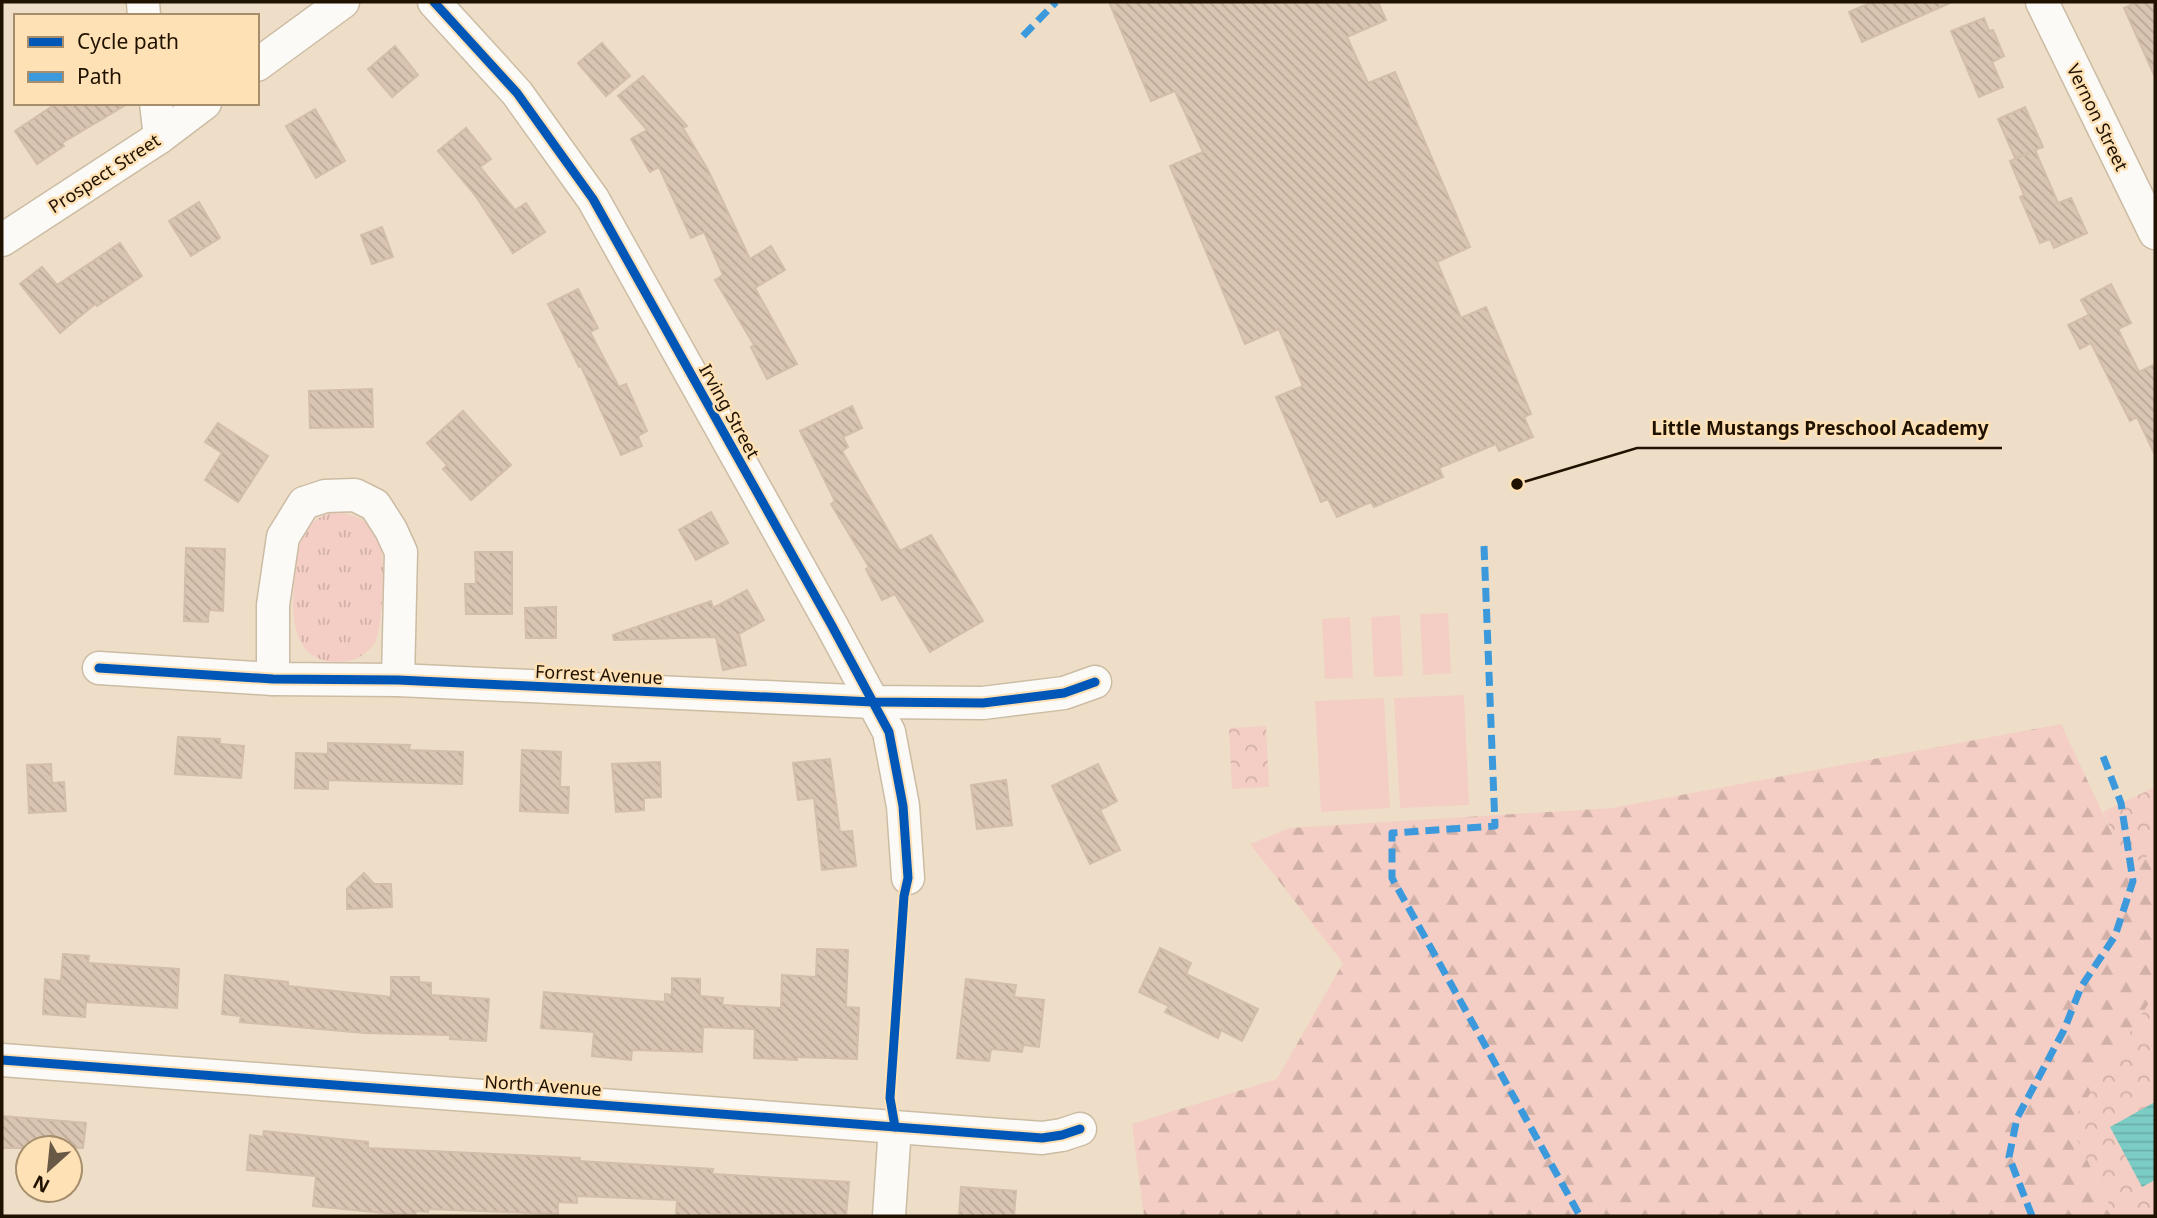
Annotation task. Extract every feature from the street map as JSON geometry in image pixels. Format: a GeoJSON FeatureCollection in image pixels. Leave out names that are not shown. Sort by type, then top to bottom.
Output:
{"type":"FeatureCollection","features":[{"type":"Feature","properties":{"kind":"street"},"geometry":{"type":"LineString","coordinates":[[259,64],[343,2]]}},
{"type":"Feature","properties":{"kind":"street","name":"Irving Street"},"geometry":{"type":"LineString","coordinates":[[434,2],[517,93],[593,199],[832,625],[888,732],[903,806],[908,878]]}},
{"type":"Feature","properties":{"kind":"street","name":"Vernon Street"},"geometry":{"type":"LineString","coordinates":[[2042,2],[2155,233]]}},
{"type":"Feature","properties":{"kind":"street"},"geometry":{"type":"LineString","coordinates":[[156,105],[160,136]]}},
{"type":"Feature","properties":{"kind":"street","name":"Prospect Street"},"geometry":{"type":"LineString","coordinates":[[2,240],[202,105]]}},
{"type":"Feature","properties":{"kind":"street"},"geometry":{"type":"LineString","coordinates":[[274,679],[273,605],[283,537],[304,503],[324,496],[355,495],[374,505],[391,530],[401,552],[398,680]]}},
{"type":"Feature","properties":{"kind":"street","name":"Forrest Avenue"},"geometry":{"type":"LineString","coordinates":[[99,668],[274,679],[398,680],[873,702],[984,703],[1064,693],[1095,682]]}},
{"type":"Feature","properties":{"kind":"street","name":"North Avenue"},"geometry":{"type":"LineString","coordinates":[[2,1060],[1042,1138],[1080,1129]]}},
{"type":"Feature","properties":{"kind":"street"},"geometry":{"type":"LineString","coordinates":[[889,1216],[895,1127]]}},
{"type":"Feature","properties":{"kind":"green space"},"geometry":{"type":"Polygon","coordinates":[[[338,512],[365,521],[376,536],[383,558],[383,591],[375,643],[356,659],[330,662],[316,657],[306,649],[299,637],[293,608],[296,563],[303,537],[319,518],[338,512]]]}},
{"type":"Feature","properties":{"kind":"green space"},"geometry":{"type":"Polygon","coordinates":[[[1448,613],[1451,673],[1423,675],[1420,614],[1448,613]]]}},
{"type":"Feature","properties":{"kind":"green space"},"geometry":{"type":"Polygon","coordinates":[[[1400,615],[1403,676],[1374,677],[1371,617],[1400,615]]]}},
{"type":"Feature","properties":{"kind":"green space"},"geometry":{"type":"Polygon","coordinates":[[[1350,617],[1353,678],[1325,679],[1322,619],[1350,617]]]}},
{"type":"Feature","properties":{"kind":"green space"},"geometry":{"type":"Polygon","coordinates":[[[1464,695],[1469,805],[1400,808],[1394,698],[1464,695]]]}},
{"type":"Feature","properties":{"kind":"green space"},"geometry":{"type":"Polygon","coordinates":[[[1384,698],[1390,808],[1321,812],[1315,701],[1384,698]]]}},
{"type":"Feature","properties":{"kind":"green space"},"geometry":{"type":"Polygon","coordinates":[[[2061,724],[2127,865],[2155,853],[2155,994],[2070,1125],[2115,1216],[1144,1216],[1132,1124],[1277,1079],[1343,963],[1250,844],[1290,828],[1612,808],[2061,724]]]}},
{"type":"Feature","properties":{"kind":"green space"},"geometry":{"type":"Polygon","coordinates":[[[1266,726],[1269,787],[1232,789],[1229,728],[1266,726]]]}},
{"type":"Feature","properties":{"kind":"green space"},"geometry":{"type":"Polygon","coordinates":[[[2155,787],[2155,853],[2127,865],[2103,812],[2155,787]]]}},
{"type":"Feature","properties":{"kind":"green space"},"geometry":{"type":"Polygon","coordinates":[[[2155,994],[2155,1216],[2115,1216],[2070,1125],[2155,994]]]}},
{"type":"Feature","properties":{"kind":"water"},"geometry":{"type":"Polygon","coordinates":[[[2155,1102],[2155,1180],[2142,1187],[2110,1127],[2155,1102]]]}},
{"type":"Feature","properties":{"kind":"building"},"geometry":{"type":"Polygon","coordinates":[[[1109,2],[1378,2],[1386,20],[1347,37],[1368,83],[1395,72],[1470,247],[1437,262],[1461,318],[1486,307],[1531,414],[1524,417],[1533,437],[1499,451],[1496,444],[1439,468],[1443,477],[1374,507],[1371,502],[1337,517],[1328,499],[1321,502],[1276,397],[1303,386],[1279,329],[1245,344],[1170,166],[1203,152],[1175,91],[1151,101],[1109,2]]]}},
{"type":"Feature","properties":{"kind":"building"},"geometry":{"type":"Polygon","coordinates":[[[1872,2],[1952,2],[1862,42],[1849,12],[1872,2]]]}},
{"type":"Feature","properties":{"kind":"building"},"geometry":{"type":"Polygon","coordinates":[[[2137,2],[2155,2],[2155,77],[2124,8],[2137,2]]]}},
{"type":"Feature","properties":{"kind":"building"},"geometry":{"type":"Polygon","coordinates":[[[1984,18],[1989,31],[1993,30],[2004,56],[1992,62],[2003,87],[1979,97],[1951,31],[1984,18]]]}},
{"type":"Feature","properties":{"kind":"building"},"geometry":{"type":"Polygon","coordinates":[[[602,43],[630,76],[606,96],[578,63],[602,43]]]}},
{"type":"Feature","properties":{"kind":"building"},"geometry":{"type":"Polygon","coordinates":[[[395,46],[418,75],[392,97],[368,69],[395,46]]]}},
{"type":"Feature","properties":{"kind":"building"},"geometry":{"type":"Polygon","coordinates":[[[643,76],[687,126],[683,128],[708,170],[750,259],[771,246],[785,270],[755,288],[797,364],[767,379],[751,347],[754,345],[715,280],[723,275],[704,232],[691,238],[659,167],[650,172],[631,139],[647,130],[618,96],[643,76]]]}},
{"type":"Feature","properties":{"kind":"building"},"geometry":{"type":"Polygon","coordinates":[[[54,105],[126,105],[62,143],[64,146],[37,164],[15,131],[54,105]]]}},
{"type":"Feature","properties":{"kind":"building"},"geometry":{"type":"Polygon","coordinates":[[[2025,107],[2043,147],[2035,150],[2058,203],[2071,198],[2087,233],[2054,248],[2050,239],[2040,243],[2020,197],[2024,195],[2010,161],[2029,153],[2015,158],[1998,119],[2025,107]]]}},
{"type":"Feature","properties":{"kind":"building"},"geometry":{"type":"Polygon","coordinates":[[[315,109],[345,161],[316,178],[286,126],[315,109]]]}},
{"type":"Feature","properties":{"kind":"building"},"geometry":{"type":"Polygon","coordinates":[[[466,128],[491,159],[480,167],[515,210],[526,203],[545,232],[513,253],[475,195],[438,151],[466,128]]]}},
{"type":"Feature","properties":{"kind":"building"},"geometry":{"type":"Polygon","coordinates":[[[199,202],[220,238],[191,256],[169,221],[199,202]]]}},
{"type":"Feature","properties":{"kind":"building"},"geometry":{"type":"Polygon","coordinates":[[[382,227],[393,257],[372,264],[361,235],[382,227]]]}},
{"type":"Feature","properties":{"kind":"building"},"geometry":{"type":"Polygon","coordinates":[[[120,243],[142,276],[97,306],[95,304],[60,333],[20,284],[42,267],[57,285],[120,243]]]}},
{"type":"Feature","properties":{"kind":"building"},"geometry":{"type":"Polygon","coordinates":[[[2111,284],[2131,323],[2118,329],[2139,372],[2155,364],[2155,455],[2137,417],[2130,421],[2091,343],[2080,349],[2068,325],[2089,315],[2081,300],[2111,284]]]}},
{"type":"Feature","properties":{"kind":"building"},"geometry":{"type":"Polygon","coordinates":[[[578,289],[598,328],[590,332],[619,387],[626,384],[647,431],[638,436],[642,446],[621,455],[581,366],[579,367],[548,304],[578,289]]]}},
{"type":"Feature","properties":{"kind":"building"},"geometry":{"type":"Polygon","coordinates":[[[372,389],[373,427],[310,428],[309,391],[372,389]]]}},
{"type":"Feature","properties":{"kind":"building"},"geometry":{"type":"Polygon","coordinates":[[[852,406],[862,428],[843,437],[848,447],[842,451],[900,551],[931,535],[983,621],[930,652],[895,594],[882,600],[866,569],[869,567],[831,504],[835,501],[800,431],[852,406]]]}},
{"type":"Feature","properties":{"kind":"building"},"geometry":{"type":"Polygon","coordinates":[[[463,411],[511,465],[471,500],[443,469],[447,465],[427,443],[463,411]]]}},
{"type":"Feature","properties":{"kind":"building"},"geometry":{"type":"Polygon","coordinates":[[[218,423],[268,456],[238,502],[205,480],[222,453],[205,442],[218,423]]]}},
{"type":"Feature","properties":{"kind":"building"},"geometry":{"type":"Polygon","coordinates":[[[711,512],[728,543],[696,560],[679,530],[711,512]]]}},
{"type":"Feature","properties":{"kind":"building"},"geometry":{"type":"Polygon","coordinates":[[[186,548],[225,549],[223,611],[209,610],[208,622],[184,621],[186,548]]]}},
{"type":"Feature","properties":{"kind":"building"},"geometry":{"type":"Polygon","coordinates":[[[475,552],[512,552],[512,614],[466,614],[465,584],[476,584],[475,552]]]}},
{"type":"Feature","properties":{"kind":"building"},"geometry":{"type":"Polygon","coordinates":[[[747,590],[764,620],[739,634],[746,665],[723,670],[716,637],[614,640],[613,635],[711,601],[713,608],[747,590]]]}},
{"type":"Feature","properties":{"kind":"building"},"geometry":{"type":"Polygon","coordinates":[[[556,607],[556,638],[526,638],[525,608],[556,607]]]}},
{"type":"Feature","properties":{"kind":"building"},"geometry":{"type":"Polygon","coordinates":[[[178,737],[220,739],[220,744],[244,746],[241,778],[175,774],[178,737]]]}},
{"type":"Feature","properties":{"kind":"building"},"geometry":{"type":"Polygon","coordinates":[[[328,743],[410,745],[409,750],[463,752],[462,784],[328,780],[328,789],[295,788],[296,753],[328,754],[328,743]]]}},
{"type":"Feature","properties":{"kind":"building"},"geometry":{"type":"Polygon","coordinates":[[[522,750],[561,752],[560,787],[569,787],[568,813],[520,811],[522,750]]]}},
{"type":"Feature","properties":{"kind":"building"},"geometry":{"type":"Polygon","coordinates":[[[830,759],[840,832],[852,831],[856,866],[822,870],[814,798],[798,800],[793,763],[830,759]]]}},
{"type":"Feature","properties":{"kind":"building"},"geometry":{"type":"Polygon","coordinates":[[[660,762],[661,797],[644,798],[644,810],[616,812],[612,764],[660,762]]]}},
{"type":"Feature","properties":{"kind":"building"},"geometry":{"type":"Polygon","coordinates":[[[51,764],[52,783],[64,782],[66,811],[29,813],[27,765],[51,764]]]}},
{"type":"Feature","properties":{"kind":"building"},"geometry":{"type":"Polygon","coordinates":[[[1098,764],[1117,801],[1100,810],[1120,850],[1090,864],[1052,786],[1098,764]]]}},
{"type":"Feature","properties":{"kind":"building"},"geometry":{"type":"Polygon","coordinates":[[[1006,780],[1012,825],[977,829],[971,785],[1006,780]]]}},
{"type":"Feature","properties":{"kind":"building"},"geometry":{"type":"Polygon","coordinates":[[[364,873],[374,884],[391,884],[392,907],[347,909],[347,889],[364,873]]]}},
{"type":"Feature","properties":{"kind":"building"},"geometry":{"type":"Polygon","coordinates":[[[1160,948],[1191,963],[1186,974],[1258,1009],[1242,1041],[1221,1030],[1218,1038],[1165,1012],[1169,1006],[1139,992],[1160,948]]]}},
{"type":"Feature","properties":{"kind":"building"},"geometry":{"type":"Polygon","coordinates":[[[817,949],[848,950],[846,1007],[859,1008],[857,1059],[754,1058],[755,1029],[703,1027],[702,1052],[632,1050],[631,1060],[592,1056],[594,1032],[541,1028],[544,992],[665,1002],[665,994],[672,995],[672,978],[700,979],[700,996],[723,998],[722,1005],[781,1008],[782,975],[816,977],[817,949]]]}},
{"type":"Feature","properties":{"kind":"building"},"geometry":{"type":"Polygon","coordinates":[[[63,954],[89,956],[88,963],[179,969],[177,1008],[86,1002],[85,1017],[43,1014],[45,979],[61,981],[63,954]]]}},
{"type":"Feature","properties":{"kind":"building"},"geometry":{"type":"Polygon","coordinates":[[[225,975],[288,982],[288,986],[391,997],[391,977],[419,977],[419,982],[431,983],[431,995],[489,999],[486,1041],[450,1039],[450,1035],[365,1033],[240,1022],[241,1016],[222,1014],[225,975]]]}},
{"type":"Feature","properties":{"kind":"building"},"geometry":{"type":"Polygon","coordinates":[[[966,979],[1016,985],[1014,997],[1044,1000],[1039,1047],[1023,1045],[1022,1052],[991,1049],[989,1061],[957,1058],[966,979]]]}},
{"type":"Feature","properties":{"kind":"building"},"geometry":{"type":"Polygon","coordinates":[[[2,1116],[86,1123],[84,1140],[84,1134],[14,1134],[14,1148],[2,1148],[2,1116]]]}},
{"type":"Feature","properties":{"kind":"building"},"geometry":{"type":"Polygon","coordinates":[[[264,1131],[368,1142],[368,1148],[580,1158],[579,1161],[713,1169],[712,1174],[849,1182],[846,1216],[676,1216],[677,1200],[577,1196],[577,1203],[558,1202],[558,1214],[428,1209],[428,1212],[416,1211],[415,1216],[313,1206],[316,1176],[247,1170],[250,1135],[263,1137],[264,1131]]]}},
{"type":"Feature","properties":{"kind":"building"},"geometry":{"type":"Polygon","coordinates":[[[961,1187],[1016,1191],[1014,1216],[959,1216],[961,1187]]]}},
{"type":"Feature","properties":{"kind":"marked path"},"geometry":{"type":"LineString","coordinates":[[1023,36],[1056,2]]}},
{"type":"Feature","properties":{"kind":"marked path"},"geometry":{"type":"LineString","coordinates":[[1484,546],[1495,826],[1392,833],[1392,878],[1580,1216]]}},
{"type":"Feature","properties":{"kind":"marked path"},"geometry":{"type":"LineString","coordinates":[[2032,1216],[2009,1157],[2017,1118],[2064,1030],[2081,987],[2115,936],[2133,881],[2121,803],[2101,751]]}},
{"type":"Feature","properties":{"kind":"cycle path"},"geometry":{"type":"LineString","coordinates":[[434,2],[517,93],[593,199],[889,732],[903,806],[908,878],[904,896],[890,1098],[895,1127]]}},
{"type":"Feature","properties":{"kind":"cycle path"},"geometry":{"type":"LineString","coordinates":[[99,668],[273,679],[398,680],[873,702],[983,703],[1064,693],[1095,682]]}},
{"type":"Feature","properties":{"kind":"cycle path"},"geometry":{"type":"LineString","coordinates":[[2,1060],[1042,1138],[1080,1129]]}},
{"type":"Feature","properties":{"kind":"place","name":"Little Mustangs Preschool Academy"},"geometry":{"type":"Point","coordinates":[1517,484]}}]}
